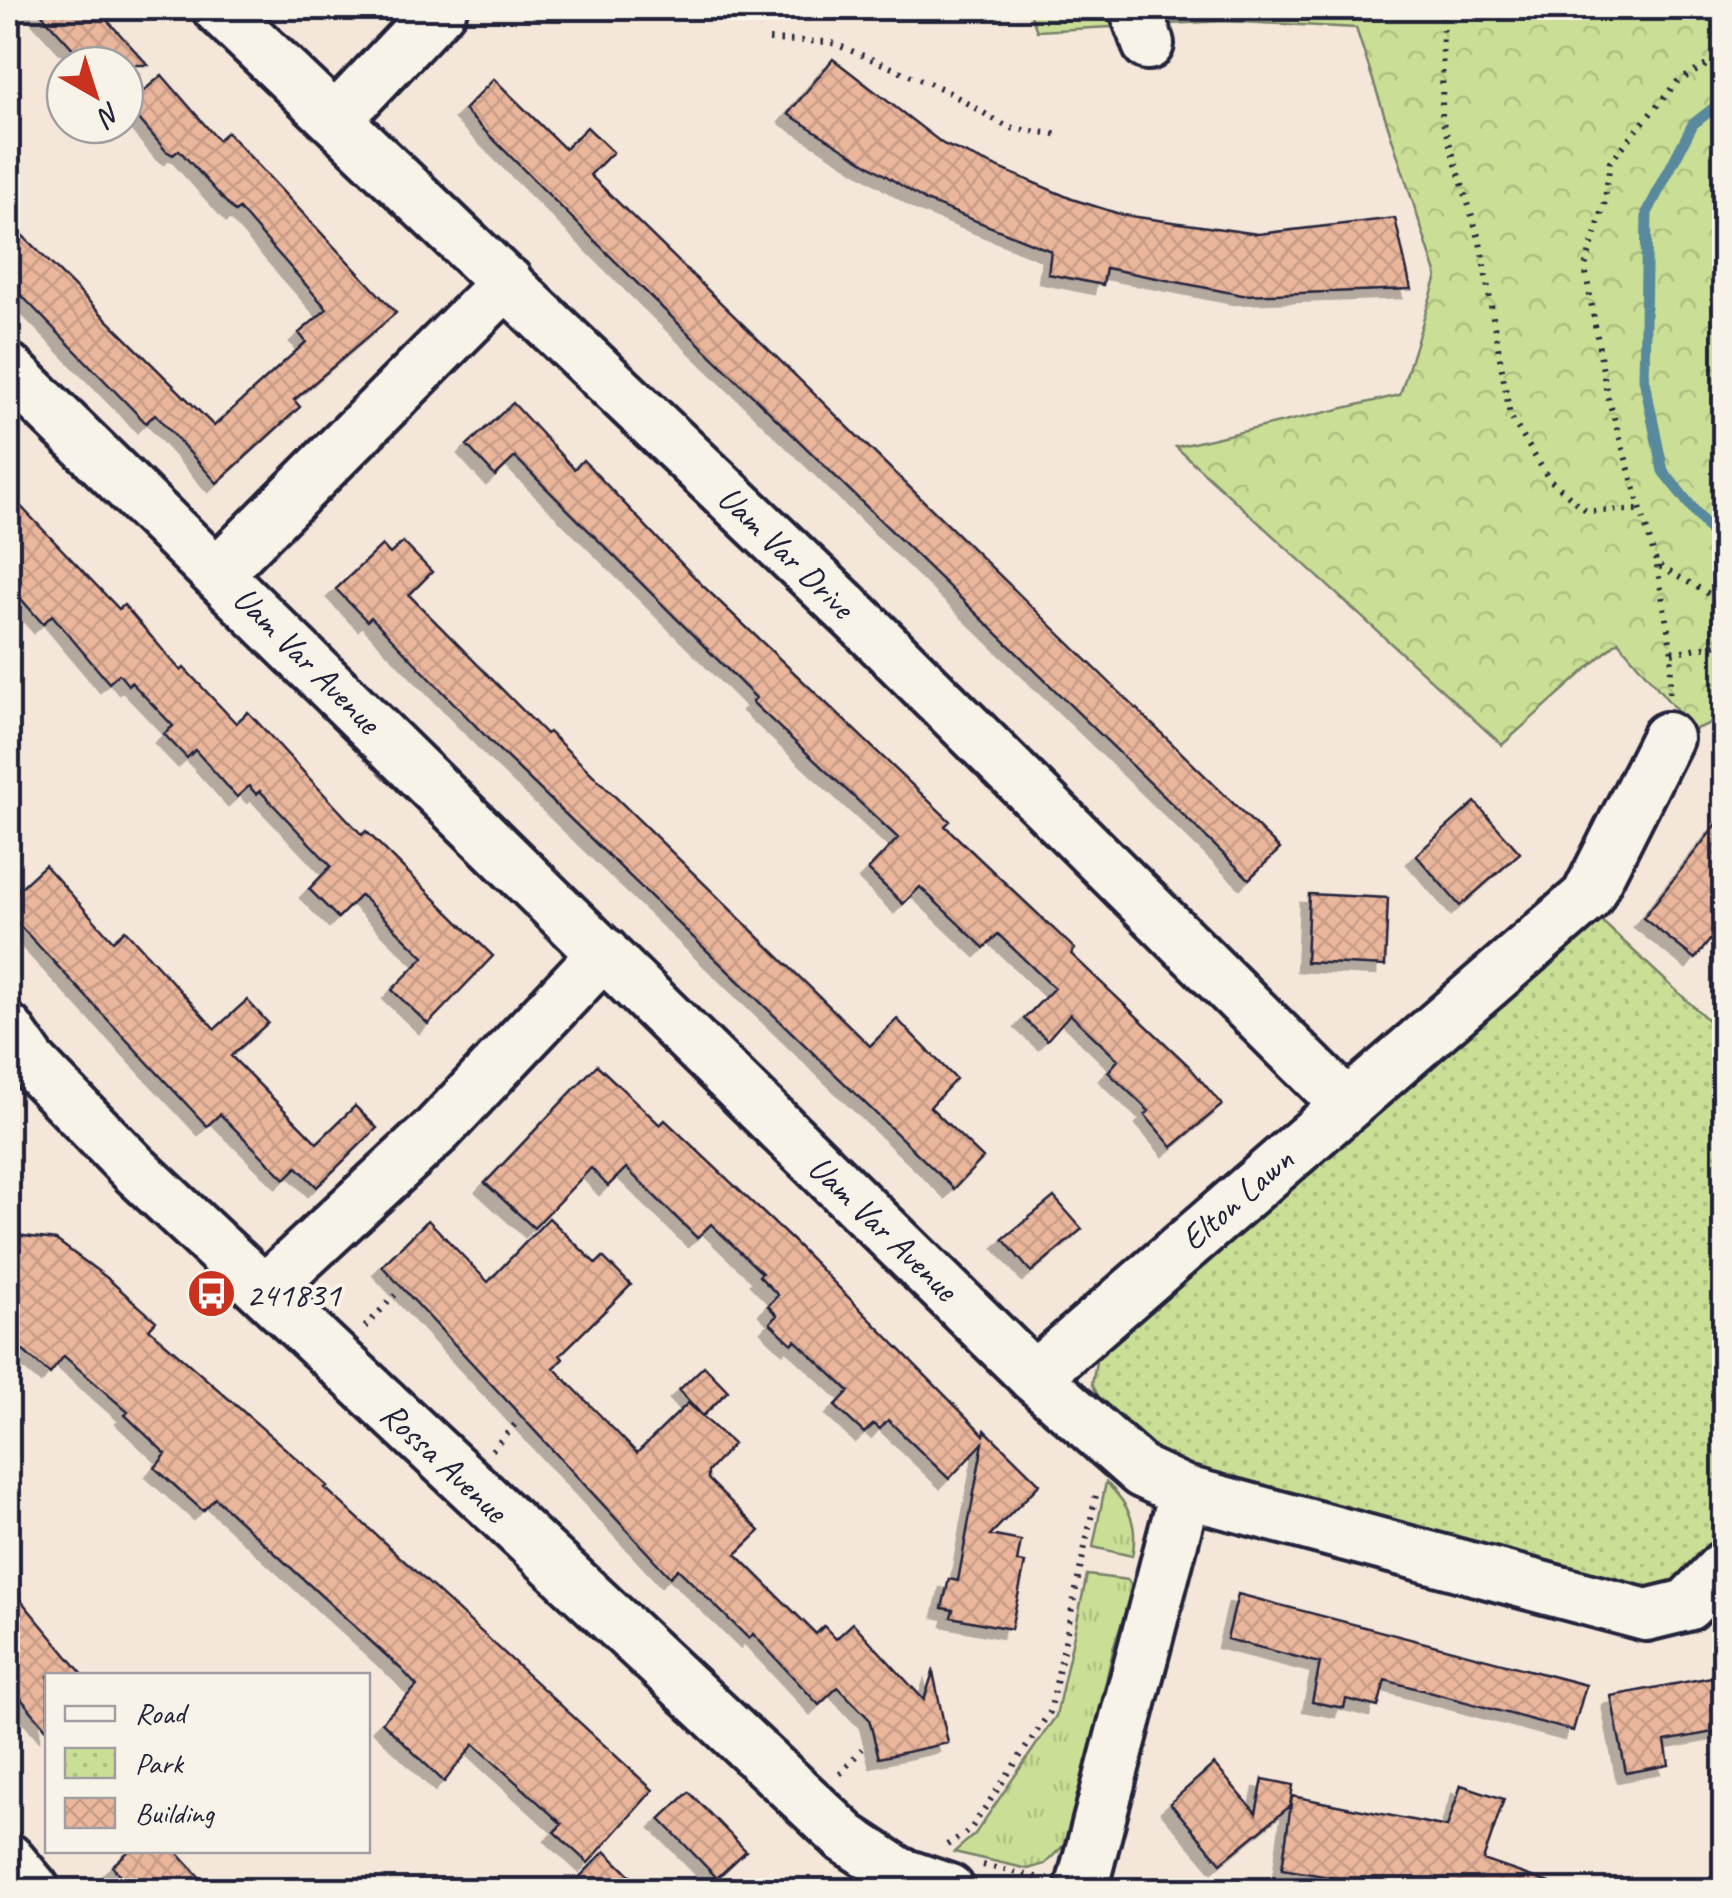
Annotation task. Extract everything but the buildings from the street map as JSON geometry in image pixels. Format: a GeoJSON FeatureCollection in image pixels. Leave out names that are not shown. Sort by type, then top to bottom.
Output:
{"type":"FeatureCollection","features":[{"type":"Feature","properties":{"kind":"street","name":"Uam Var Drive"},"geometry":{"type":"LineString","coordinates":[[218,8],[866,628],[1346,1104]]}},
{"type":"Feature","properties":{"kind":"street"},"geometry":{"type":"LineString","coordinates":[[336,119],[441,8]]}},
{"type":"Feature","properties":{"kind":"street"},"geometry":{"type":"LineString","coordinates":[[218,572],[507,282]]}},
{"type":"Feature","properties":{"kind":"street","name":"Uam Var Avenue"},"geometry":{"type":"LineString","coordinates":[[8,368],[1034,1376]]}},
{"type":"Feature","properties":{"kind":"street","name":"Elton Lawn"},"geometry":{"type":"LineString","coordinates":[[1034,1376],[1587,897],[1667,738]]}},
{"type":"Feature","properties":{"kind":"street"},"geometry":{"type":"LineString","coordinates":[[264,1292],[438,1130],[604,953]]}},
{"type":"Feature","properties":{"kind":"street","name":"Rossa Avenue"},"geometry":{"type":"LineString","coordinates":[[16,1059],[846,1838],[932,1874]]}},
{"type":"Feature","properties":{"kind":"street"},"geometry":{"type":"LineString","coordinates":[[1034,1376],[1142,1472],[1185,1492],[1646,1615],[1687,1605],[1724,1567]]}},
{"type":"Feature","properties":{"kind":"street"},"geometry":{"type":"LineString","coordinates":[[1082,1888],[1185,1492]]}},
{"type":"Feature","properties":{"kind":"street"},"geometry":{"type":"LineString","coordinates":[[8,1859],[34,1890]]}},
{"type":"Feature","properties":{"kind":"path"},"geometry":{"type":"LineString","coordinates":[[1443,8],[1442,119],[1480,242],[1510,416],[1549,480],[1587,511],[1640,510]]}},
{"type":"Feature","properties":{"kind":"path"},"geometry":{"type":"LineString","coordinates":[[770,40],[830,42],[943,89],[1010,128],[1062,135]]}},
{"type":"Feature","properties":{"kind":"path"},"geometry":{"type":"LineString","coordinates":[[1667,738],[1672,653],[1656,564],[1606,394],[1584,267],[1604,206],[1610,162],[1677,82],[1724,55]]}},
{"type":"Feature","properties":{"kind":"path"},"geometry":{"type":"LineString","coordinates":[[1656,564],[1724,602]]}},
{"type":"Feature","properties":{"kind":"path"},"geometry":{"type":"LineString","coordinates":[[1672,653],[1724,643]]}},
{"type":"Feature","properties":{"kind":"path"},"geometry":{"type":"LineString","coordinates":[[353,1339],[395,1295]]}},
{"type":"Feature","properties":{"kind":"path"},"geometry":{"type":"LineString","coordinates":[[483,1460],[518,1422]]}},
{"type":"Feature","properties":{"kind":"path"},"geometry":{"type":"LineString","coordinates":[[1082,1888],[932,1874],[936,1851],[970,1830],[1050,1712],[1101,1472]]}},
{"type":"Feature","properties":{"kind":"path"},"geometry":{"type":"LineString","coordinates":[[830,1786],[862,1749]]}},
{"type":"Feature","properties":{"kind":"green space"},"geometry":{"type":"Polygon","coordinates":[[[1028,8],[1724,8],[1724,718],[1693,730],[1618,641],[1502,745],[1176,447],[1400,395],[1437,276],[1356,28],[1224,21],[1037,31],[1028,8]]]}},
{"type":"Feature","properties":{"kind":"green space"},"geometry":{"type":"Polygon","coordinates":[[[1593,913],[1724,1035],[1724,1539],[1688,1575],[1657,1596],[1179,1473],[1109,1417],[1092,1384],[1098,1351],[1593,913]]]}},
{"type":"Feature","properties":{"kind":"green space"},"geometry":{"type":"Polygon","coordinates":[[[1106,1482],[1130,1516],[1134,1534],[1132,1556],[1093,1547],[1106,1482]]]}},
{"type":"Feature","properties":{"kind":"green space"},"geometry":{"type":"Polygon","coordinates":[[[1087,1575],[1128,1580],[1133,1589],[1114,1646],[1076,1813],[1064,1845],[1045,1864],[1028,1869],[954,1852],[975,1834],[1056,1716],[1087,1575]]]}},
{"type":"Feature","properties":{"kind":"waterway"},"geometry":{"type":"LineString","coordinates":[[1724,100],[1693,124],[1647,213],[1644,379],[1663,471],[1724,548]]}},
{"type":"Feature","properties":{"kind":"place","name":"241831"},"geometry":{"type":"Point","coordinates":[211,1294]}}]}
